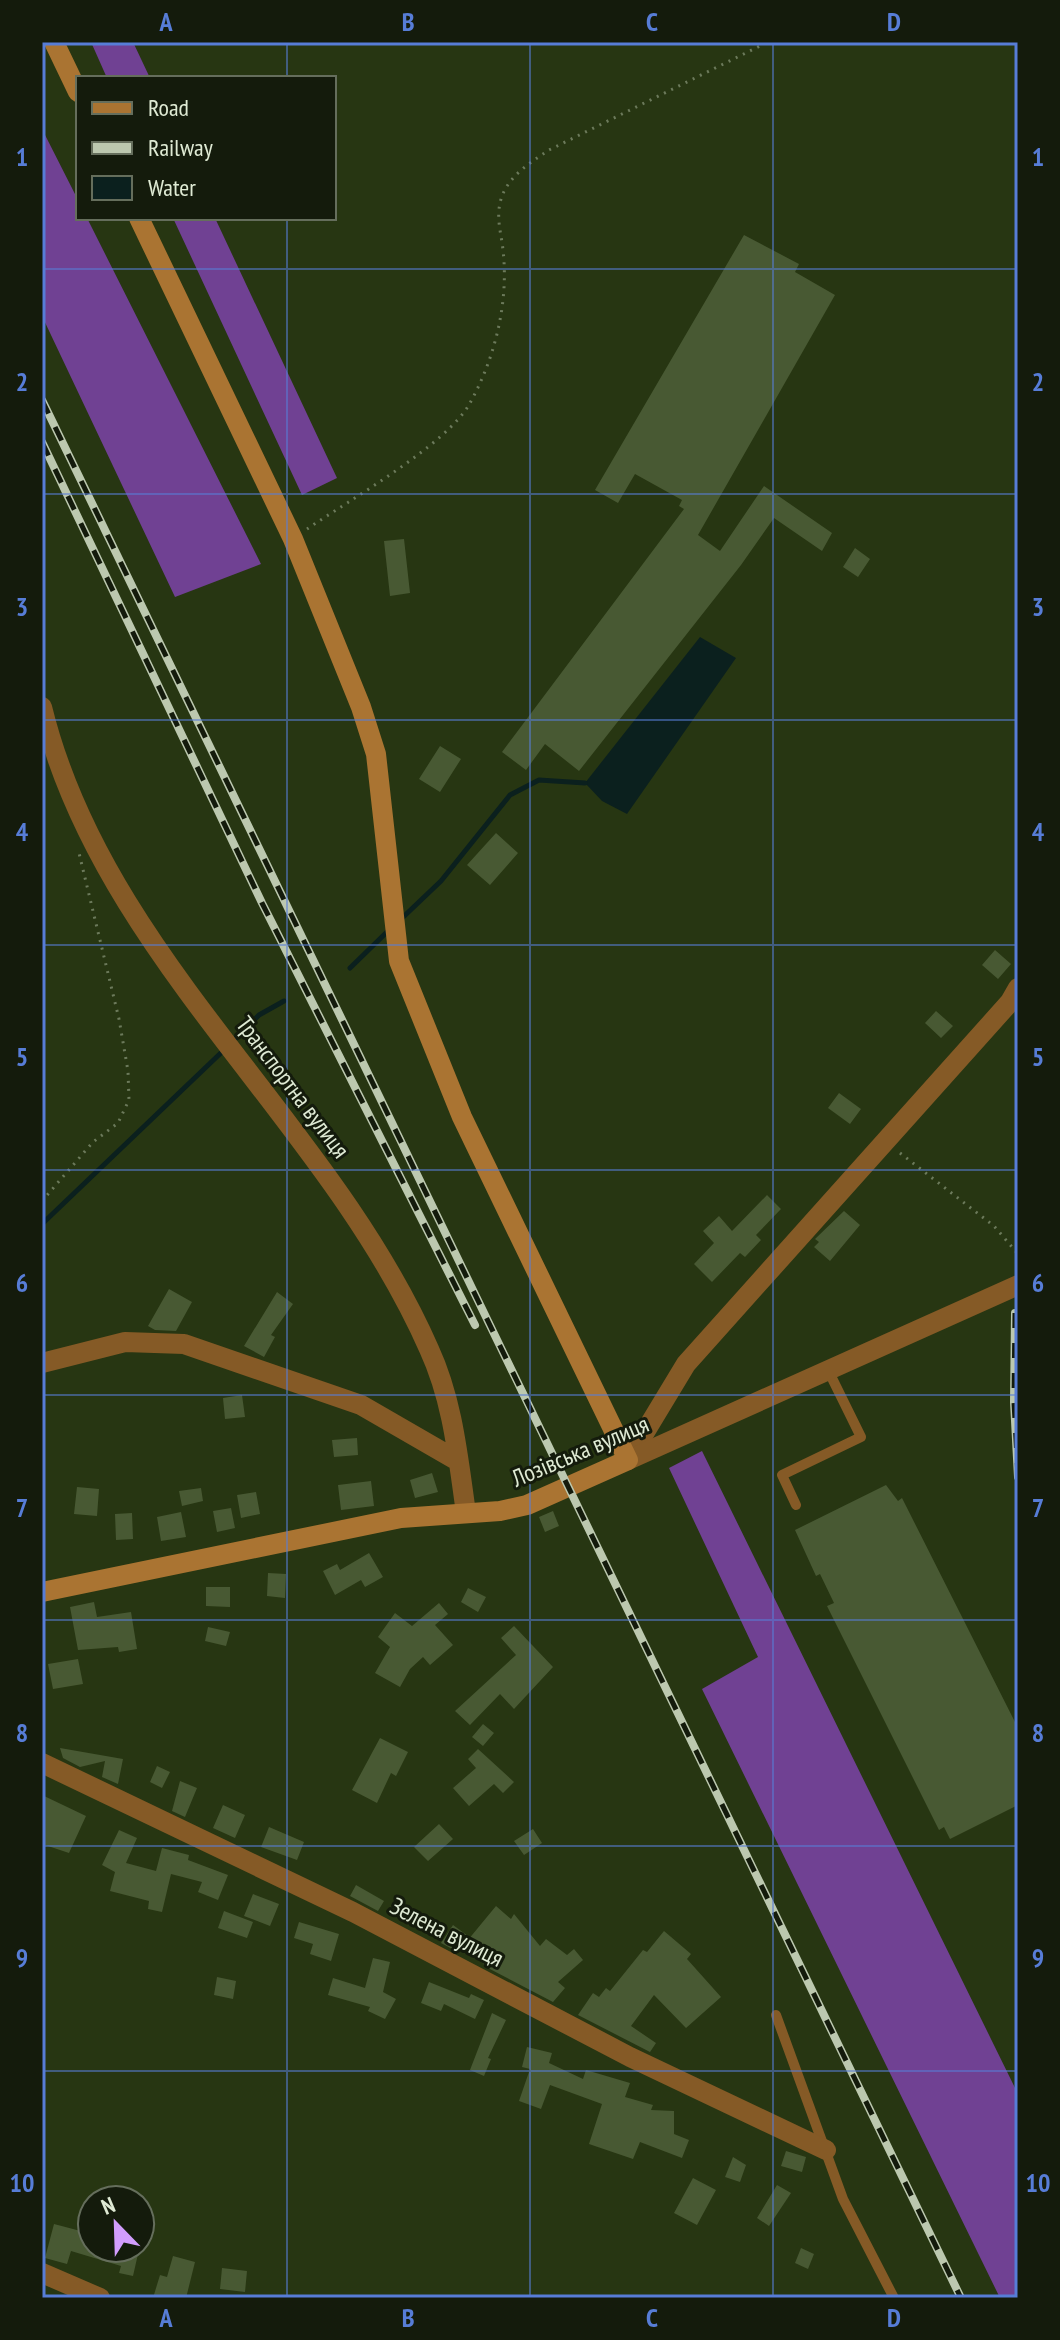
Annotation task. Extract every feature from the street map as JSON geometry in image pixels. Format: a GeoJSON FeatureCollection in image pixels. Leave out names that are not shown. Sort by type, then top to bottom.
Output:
{"type":"FeatureCollection","features":[{"type":"Feature","properties":{"kind":"main road"},"geometry":{"type":"LineString","coordinates":[[54,42],[76,88]]}},
{"type":"Feature","properties":{"kind":"main road"},"geometry":{"type":"LineString","coordinates":[[140,220],[293,539],[376,754],[399,961],[462,1117],[628,1460]]}},
{"type":"Feature","properties":{"kind":"main road","name":"Лозівська вулиця"},"geometry":{"type":"LineString","coordinates":[[42,1592],[375,1523],[527,1505],[628,1460]]}},
{"type":"Feature","properties":{"kind":"street","name":"Транспортна вулиця"},"geometry":{"type":"LineString","coordinates":[[42,707],[50,740],[82,822],[178,980],[348,1202],[390,1269],[430,1351],[452,1413],[466,1513]]}},
{"type":"Feature","properties":{"kind":"street"},"geometry":{"type":"LineString","coordinates":[[628,1460],[686,1364],[1010,1002],[1018,988]]}},
{"type":"Feature","properties":{"kind":"street","name":"Лозівська вулиця"},"geometry":{"type":"LineString","coordinates":[[628,1460],[1018,1285]]}},
{"type":"Feature","properties":{"kind":"street"},"geometry":{"type":"LineString","coordinates":[[42,1363],[125,1342],[184,1344],[361,1405],[458,1461]]}},
{"type":"Feature","properties":{"kind":"street","name":"Зелена вулиця"},"geometry":{"type":"LineString","coordinates":[[42,1763],[353,1912],[630,2057],[826,2150]]}},
{"type":"Feature","properties":{"kind":"street"},"geometry":{"type":"LineString","coordinates":[[42,2273],[100,2298]]}},
{"type":"Feature","properties":{"kind":"lane"},"geometry":{"type":"LineString","coordinates":[[1018,1278],[1018,1285]]}},
{"type":"Feature","properties":{"kind":"lane"},"geometry":{"type":"LineString","coordinates":[[796,1505],[782,1475],[861,1437],[828,1370]]}},
{"type":"Feature","properties":{"kind":"lane"},"geometry":{"type":"LineString","coordinates":[[776,2015],[843,2199],[894,2298]]}},
{"type":"Feature","properties":{"kind":"path"},"geometry":{"type":"LineString","coordinates":[[293,539],[435,440],[469,407],[488,366],[502,311],[503,251],[497,223],[502,195],[519,171],[549,150],[768,42]]}},
{"type":"Feature","properties":{"kind":"path"},"geometry":{"type":"LineString","coordinates":[[42,1201],[93,1142],[118,1123],[129,1100],[128,1071],[119,1019],[78,858],[82,822]]}},
{"type":"Feature","properties":{"kind":"path"},"geometry":{"type":"LineString","coordinates":[[885,1141],[994,1226],[1018,1254]]}},
{"type":"Feature","properties":{"kind":"shaded area"},"geometry":{"type":"Polygon","coordinates":[[[91,42],[133,42],[149,76],[106,76],[91,42]]]}},
{"type":"Feature","properties":{"kind":"shaded area"},"geometry":{"type":"Polygon","coordinates":[[[42,129],[76,196],[76,220],[88,220],[261,564],[175,597],[42,316],[42,129]]]}},
{"type":"Feature","properties":{"kind":"shaded area"},"geometry":{"type":"Polygon","coordinates":[[[174,220],[216,220],[337,478],[302,495],[174,220]]]}},
{"type":"Feature","properties":{"kind":"shaded area"},"geometry":{"type":"Polygon","coordinates":[[[702,1451],[1018,2094],[1018,2298],[1000,2298],[702,1689],[758,1657],[669,1468],[702,1451]]]}},
{"type":"Feature","properties":{"kind":"water"},"geometry":{"type":"Polygon","coordinates":[[[700,637],[736,658],[627,814],[602,801],[585,783],[700,637]]]}},
{"type":"Feature","properties":{"kind":"building"},"geometry":{"type":"Polygon","coordinates":[[[744,235],[799,264],[795,272],[835,295],[698,535],[720,551],[764,486],[832,533],[822,551],[774,518],[741,565],[579,771],[545,744],[526,770],[502,752],[684,509],[679,506],[682,500],[635,474],[618,503],[595,490],[744,235]]]}},
{"type":"Feature","properties":{"kind":"building"},"geometry":{"type":"Polygon","coordinates":[[[404,539],[410,593],[390,596],[384,541],[404,539]]]}},
{"type":"Feature","properties":{"kind":"building"},"geometry":{"type":"Polygon","coordinates":[[[855,548],[870,559],[858,577],[843,567],[855,548]]]}},
{"type":"Feature","properties":{"kind":"building"},"geometry":{"type":"Polygon","coordinates":[[[440,746],[461,759],[440,792],[419,779],[440,746]]]}},
{"type":"Feature","properties":{"kind":"building"},"geometry":{"type":"Polygon","coordinates":[[[496,833],[518,853],[490,885],[467,865],[496,833]]]}},
{"type":"Feature","properties":{"kind":"building"},"geometry":{"type":"Polygon","coordinates":[[[995,950],[1011,964],[998,979],[982,965],[995,950]]]}},
{"type":"Feature","properties":{"kind":"building"},"geometry":{"type":"Polygon","coordinates":[[[936,1011],[953,1026],[941,1038],[925,1023],[936,1011]]]}},
{"type":"Feature","properties":{"kind":"building"},"geometry":{"type":"Polygon","coordinates":[[[839,1093],[861,1109],[850,1124],[828,1108],[839,1093]]]}},
{"type":"Feature","properties":{"kind":"building"},"geometry":{"type":"Polygon","coordinates":[[[767,1195],[781,1209],[756,1235],[761,1240],[745,1257],[740,1253],[712,1282],[694,1264],[714,1243],[703,1231],[719,1216],[732,1231],[767,1195]]]}},
{"type":"Feature","properties":{"kind":"building"},"geometry":{"type":"Polygon","coordinates":[[[844,1211],[860,1225],[830,1261],[814,1247],[819,1242],[815,1239],[844,1211]]]}},
{"type":"Feature","properties":{"kind":"building"},"geometry":{"type":"Polygon","coordinates":[[[169,1289],[192,1302],[176,1331],[155,1330],[148,1326],[169,1289]]]}},
{"type":"Feature","properties":{"kind":"building"},"geometry":{"type":"Polygon","coordinates":[[[277,1292],[293,1304],[271,1335],[275,1337],[264,1357],[244,1346],[277,1292]]]}},
{"type":"Feature","properties":{"kind":"building"},"geometry":{"type":"Polygon","coordinates":[[[242,1395],[245,1417],[225,1419],[223,1398],[242,1395]]]}},
{"type":"Feature","properties":{"kind":"building"},"geometry":{"type":"Polygon","coordinates":[[[357,1438],[358,1455],[334,1457],[332,1440],[357,1438]]]}},
{"type":"Feature","properties":{"kind":"building"},"geometry":{"type":"Polygon","coordinates":[[[432,1473],[438,1492],[415,1498],[410,1480],[432,1473]]]}},
{"type":"Feature","properties":{"kind":"building"},"geometry":{"type":"Polygon","coordinates":[[[371,1481],[374,1506],[341,1510],[338,1485],[371,1481]]]}},
{"type":"Feature","properties":{"kind":"building"},"geometry":{"type":"Polygon","coordinates":[[[886,1485],[898,1501],[902,1498],[1018,1728],[1018,1805],[950,1839],[944,1827],[939,1830],[827,1606],[834,1603],[820,1574],[816,1576],[795,1530],[886,1485]]]}},
{"type":"Feature","properties":{"kind":"building"},"geometry":{"type":"Polygon","coordinates":[[[77,1487],[99,1489],[97,1516],[74,1514],[77,1487]]]}},
{"type":"Feature","properties":{"kind":"building"},"geometry":{"type":"Polygon","coordinates":[[[201,1488],[203,1501],[182,1506],[179,1491],[201,1488]]]}},
{"type":"Feature","properties":{"kind":"building"},"geometry":{"type":"Polygon","coordinates":[[[256,1492],[260,1514],[241,1518],[237,1495],[256,1492]]]}},
{"type":"Feature","properties":{"kind":"building"},"geometry":{"type":"Polygon","coordinates":[[[231,1508],[235,1528],[217,1532],[213,1511],[231,1508]]]}},
{"type":"Feature","properties":{"kind":"building"},"geometry":{"type":"Polygon","coordinates":[[[553,1511],[559,1526],[545,1532],[539,1517],[553,1511]]]}},
{"type":"Feature","properties":{"kind":"building"},"geometry":{"type":"Polygon","coordinates":[[[181,1512],[186,1537],[161,1541],[157,1517],[181,1512]]]}},
{"type":"Feature","properties":{"kind":"building"},"geometry":{"type":"Polygon","coordinates":[[[132,1513],[133,1539],[116,1540],[115,1514],[132,1513]]]}},
{"type":"Feature","properties":{"kind":"building"},"geometry":{"type":"Polygon","coordinates":[[[369,1553],[383,1577],[365,1587],[361,1580],[335,1595],[323,1571],[337,1564],[340,1570],[369,1553]]]}},
{"type":"Feature","properties":{"kind":"building"},"geometry":{"type":"Polygon","coordinates":[[[268,1573],[286,1574],[285,1598],[267,1596],[268,1573]]]}},
{"type":"Feature","properties":{"kind":"building"},"geometry":{"type":"Polygon","coordinates":[[[206,1587],[230,1587],[230,1607],[206,1606],[206,1587]]]}},
{"type":"Feature","properties":{"kind":"building"},"geometry":{"type":"Polygon","coordinates":[[[468,1588],[486,1597],[478,1612],[461,1602],[468,1588]]]}},
{"type":"Feature","properties":{"kind":"building"},"geometry":{"type":"Polygon","coordinates":[[[94,1602],[97,1617],[131,1612],[137,1649],[119,1652],[118,1647],[78,1650],[70,1607],[94,1602]]]}},
{"type":"Feature","properties":{"kind":"building"},"geometry":{"type":"Polygon","coordinates":[[[439,1603],[448,1614],[435,1625],[453,1645],[430,1665],[423,1657],[410,1669],[400,1687],[375,1673],[390,1647],[378,1637],[395,1613],[412,1626],[439,1603]]]}},
{"type":"Feature","properties":{"kind":"building"},"geometry":{"type":"Polygon","coordinates":[[[514,1626],[553,1667],[514,1709],[500,1694],[470,1725],[455,1711],[516,1655],[501,1638],[514,1626]]]}},
{"type":"Feature","properties":{"kind":"building"},"geometry":{"type":"Polygon","coordinates":[[[208,1627],[230,1632],[226,1646],[205,1641],[208,1627]]]}},
{"type":"Feature","properties":{"kind":"building"},"geometry":{"type":"Polygon","coordinates":[[[78,1659],[83,1684],[53,1689],[48,1664],[78,1659]]]}},
{"type":"Feature","properties":{"kind":"building"},"geometry":{"type":"Polygon","coordinates":[[[483,1724],[494,1733],[483,1746],[472,1737],[483,1724]]]}},
{"type":"Feature","properties":{"kind":"building"},"geometry":{"type":"Polygon","coordinates":[[[380,1738],[408,1752],[396,1776],[391,1773],[377,1803],[352,1790],[380,1738]]]}},
{"type":"Feature","properties":{"kind":"building"},"geometry":{"type":"Polygon","coordinates":[[[60,1748],[123,1759],[118,1784],[102,1777],[105,1761],[80,1767],[63,1758],[60,1748]]]}},
{"type":"Feature","properties":{"kind":"building"},"geometry":{"type":"Polygon","coordinates":[[[478,1749],[514,1782],[503,1793],[494,1784],[469,1806],[453,1788],[476,1768],[468,1759],[478,1749]]]}},
{"type":"Feature","properties":{"kind":"building"},"geometry":{"type":"Polygon","coordinates":[[[157,1766],[170,1772],[162,1788],[150,1782],[157,1766]]]}},
{"type":"Feature","properties":{"kind":"building"},"geometry":{"type":"Polygon","coordinates":[[[180,1781],[197,1788],[185,1817],[172,1811],[180,1781]]]}},
{"type":"Feature","properties":{"kind":"building"},"geometry":{"type":"Polygon","coordinates":[[[42,1795],[86,1816],[69,1853],[42,1844],[42,1795]]]}},
{"type":"Feature","properties":{"kind":"building"},"geometry":{"type":"Polygon","coordinates":[[[223,1805],[245,1815],[235,1838],[213,1828],[223,1805]]]}},
{"type":"Feature","properties":{"kind":"building"},"geometry":{"type":"Polygon","coordinates":[[[439,1824],[453,1839],[428,1861],[414,1847],[439,1824]]]}},
{"type":"Feature","properties":{"kind":"building"},"geometry":{"type":"Polygon","coordinates":[[[269,1827],[304,1842],[297,1860],[261,1847],[269,1827]]]}},
{"type":"Feature","properties":{"kind":"building"},"geometry":{"type":"Polygon","coordinates":[[[533,1829],[542,1843],[524,1855],[514,1841],[533,1829]]]}},
{"type":"Feature","properties":{"kind":"building"},"geometry":{"type":"Polygon","coordinates":[[[119,1830],[137,1838],[126,1863],[156,1871],[162,1848],[189,1855],[188,1860],[228,1875],[218,1900],[198,1892],[202,1882],[171,1874],[162,1912],[148,1909],[149,1901],[110,1891],[115,1872],[102,1865],[119,1830]]]}},
{"type":"Feature","properties":{"kind":"building"},"geometry":{"type":"Polygon","coordinates":[[[356,1885],[384,1901],[378,1911],[350,1896],[356,1885]]]}},
{"type":"Feature","properties":{"kind":"building"},"geometry":{"type":"Polygon","coordinates":[[[253,1894],[279,1904],[270,1926],[244,1916],[253,1894]]]}},
{"type":"Feature","properties":{"kind":"building"},"geometry":{"type":"Polygon","coordinates":[[[496,1906],[511,1919],[514,1914],[540,1946],[546,1939],[567,1955],[574,1949],[583,1960],[558,1982],[565,1988],[553,2002],[488,1968],[463,1946],[496,1906]]]}},
{"type":"Feature","properties":{"kind":"building"},"geometry":{"type":"Polygon","coordinates":[[[224,1911],[253,1922],[247,1938],[218,1928],[224,1911]]]}},
{"type":"Feature","properties":{"kind":"building"},"geometry":{"type":"Polygon","coordinates":[[[299,1922],[339,1934],[331,1961],[310,1954],[313,1944],[294,1938],[299,1922]]]}},
{"type":"Feature","properties":{"kind":"building"},"geometry":{"type":"Polygon","coordinates":[[[453,1925],[468,1936],[456,1951],[441,1943],[453,1925]]]}},
{"type":"Feature","properties":{"kind":"building"},"geometry":{"type":"Polygon","coordinates":[[[664,1931],[691,1954],[687,1959],[721,1997],[686,2028],[654,1995],[631,2026],[656,2043],[650,2052],[578,2015],[593,1993],[599,1997],[606,1988],[610,1991],[643,1950],[647,1952],[664,1931]]]}},
{"type":"Feature","properties":{"kind":"building"},"geometry":{"type":"Polygon","coordinates":[[[373,1958],[390,1962],[383,1992],[396,1999],[385,2019],[368,2011],[370,2007],[328,1995],[333,1978],[365,1988],[373,1958]]]}},
{"type":"Feature","properties":{"kind":"building"},"geometry":{"type":"Polygon","coordinates":[[[217,1977],[236,1981],[233,1999],[214,1995],[217,1977]]]}},
{"type":"Feature","properties":{"kind":"building"},"geometry":{"type":"Polygon","coordinates":[[[429,1982],[469,1998],[471,1994],[484,2000],[475,2019],[444,2004],[441,2011],[421,2003],[429,1982]]]}},
{"type":"Feature","properties":{"kind":"building"},"geometry":{"type":"Polygon","coordinates":[[[492,2013],[506,2020],[488,2058],[491,2059],[484,2076],[470,2070],[492,2013]]]}},
{"type":"Feature","properties":{"kind":"building"},"geometry":{"type":"Polygon","coordinates":[[[527,2047],[552,2053],[549,2063],[583,2079],[586,2070],[630,2083],[625,2097],[653,2105],[651,2110],[674,2111],[674,2134],[689,2140],[682,2158],[640,2142],[633,2159],[589,2144],[602,2104],[550,2085],[541,2109],[519,2101],[530,2069],[522,2067],[527,2047]]]}},
{"type":"Feature","properties":{"kind":"building"},"geometry":{"type":"Polygon","coordinates":[[[786,2151],[806,2157],[802,2172],[781,2166],[786,2151]]]}},
{"type":"Feature","properties":{"kind":"building"},"geometry":{"type":"Polygon","coordinates":[[[733,2157],[746,2165],[740,2182],[725,2177],[733,2157]]]}},
{"type":"Feature","properties":{"kind":"building"},"geometry":{"type":"Polygon","coordinates":[[[693,2178],[716,2190],[697,2225],[674,2213],[693,2178]]]}},
{"type":"Feature","properties":{"kind":"building"},"geometry":{"type":"Polygon","coordinates":[[[777,2185],[791,2193],[769,2226],[757,2218],[777,2185]]]}},
{"type":"Feature","properties":{"kind":"building"},"geometry":{"type":"Polygon","coordinates":[[[54,2224],[76,2230],[76,2252],[71,2251],[67,2264],[45,2258],[54,2224]]]}},
{"type":"Feature","properties":{"kind":"building"},"geometry":{"type":"Polygon","coordinates":[[[801,2248],[814,2254],[808,2269],[795,2263],[801,2248]]]}},
{"type":"Feature","properties":{"kind":"building"},"geometry":{"type":"Polygon","coordinates":[[[173,2256],[195,2262],[186,2298],[153,2298],[160,2275],[167,2277],[173,2256]]]}},
{"type":"Feature","properties":{"kind":"building"},"geometry":{"type":"Polygon","coordinates":[[[114,2264],[136,2264],[133,2276],[119,2273],[121,2266],[114,2264]]]}},
{"type":"Feature","properties":{"kind":"building"},"geometry":{"type":"Polygon","coordinates":[[[222,2268],[247,2271],[245,2292],[220,2289],[222,2268]]]}},
{"type":"Feature","properties":{"kind":"waterway"},"geometry":{"type":"LineString","coordinates":[[399,921],[441,881],[510,795],[539,780],[585,783]]}},
{"type":"Feature","properties":{"kind":"waterway"},"geometry":{"type":"LineString","coordinates":[[350,968],[389,930]]}},
{"type":"Feature","properties":{"kind":"waterway"},"geometry":{"type":"LineString","coordinates":[[232,1042],[259,1015],[284,1001]]}},
{"type":"Feature","properties":{"kind":"waterway"},"geometry":{"type":"LineString","coordinates":[[42,1224],[225,1049]]}},
{"type":"Feature","properties":{"kind":"railway"},"geometry":{"type":"LineString","coordinates":[[42,400],[961,2298]]}},
{"type":"Feature","properties":{"kind":"railway"},"geometry":{"type":"LineString","coordinates":[[42,442],[262,903],[475,1325]]}},
{"type":"Feature","properties":{"kind":"railway"},"geometry":{"type":"LineString","coordinates":[[1015,1313],[1014,1402],[1018,1477]]}}]}
